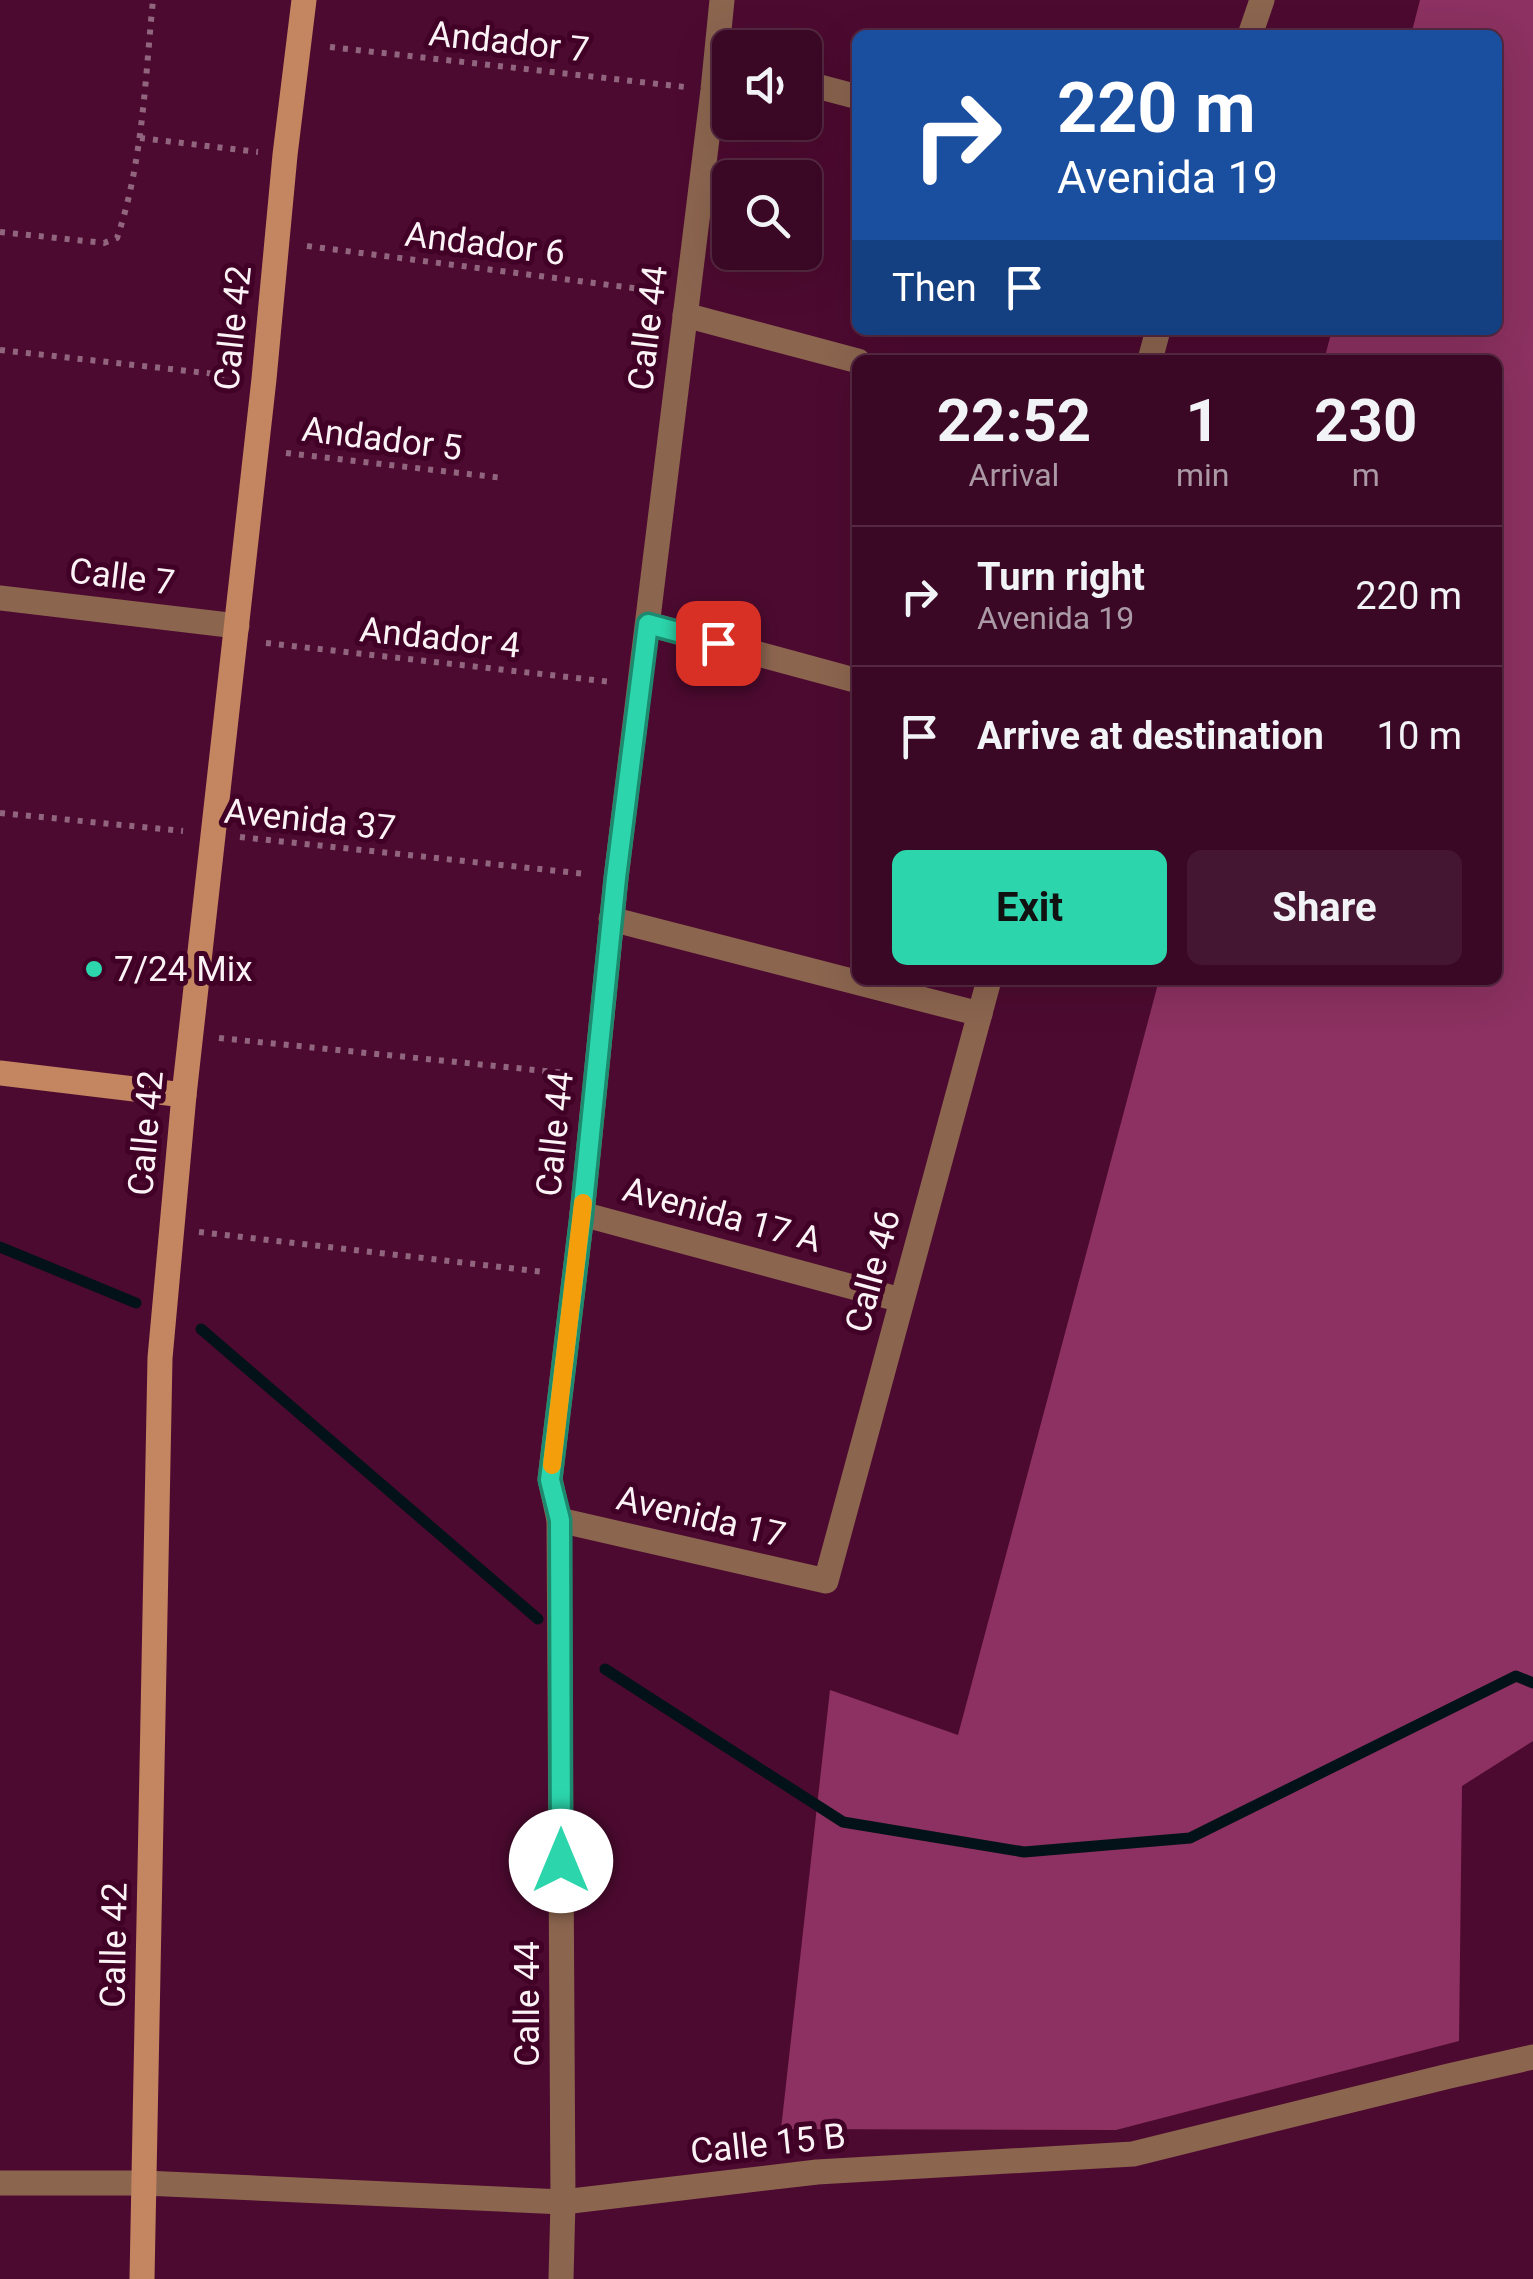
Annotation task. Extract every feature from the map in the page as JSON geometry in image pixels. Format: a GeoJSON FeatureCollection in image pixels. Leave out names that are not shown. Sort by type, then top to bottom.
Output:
{"type":"FeatureCollection","features":[{"type":"Feature","properties":{"kind":"street","name":"Calle 42"},"geometry":{"type":"LineString","coordinates":[[142,2279],[160,1358],[190,1035],[304,0]]}},
{"type":"Feature","properties":{"kind":"street","name":"Calle 44"},"geometry":{"type":"LineString","coordinates":[[722,0],[722,30]]}},
{"type":"Feature","properties":{"kind":"street"},"geometry":{"type":"LineString","coordinates":[[1252,30],[1262,0]]}},
{"type":"Feature","properties":{"kind":"street"},"geometry":{"type":"LineString","coordinates":[[822,87],[852,95]]}},
{"type":"Feature","properties":{"kind":"street","name":"Calle 44"},"geometry":{"type":"LineString","coordinates":[[561,2279],[560,1520],[550,1480],[582,1214],[611,919],[712,98]]}},
{"type":"Feature","properties":{"kind":"street"},"geometry":{"type":"LineString","coordinates":[[686,305],[852,359]]}},
{"type":"Feature","properties":{"kind":"street","name":"Calle 7"},"geometry":{"type":"LineString","coordinates":[[0,598],[236,633]]}},
{"type":"Feature","properties":{"kind":"street"},"geometry":{"type":"LineString","coordinates":[[648,624],[852,679]]}},
{"type":"Feature","properties":{"kind":"street"},"geometry":{"type":"LineString","coordinates":[[611,919],[852,981]]}},
{"type":"Feature","properties":{"kind":"street"},"geometry":{"type":"LineString","coordinates":[[867,985],[980,1014]]}},
{"type":"Feature","properties":{"kind":"street","name":"Calle 46"},"geometry":{"type":"LineString","coordinates":[[826,1582],[988,985]]}},
{"type":"Feature","properties":{"kind":"street"},"geometry":{"type":"LineString","coordinates":[[0,1073],[184,1095]]}},
{"type":"Feature","properties":{"kind":"street","name":"Avenida 17 A"},"geometry":{"type":"LineString","coordinates":[[582,1214],[901,1300]]}},
{"type":"Feature","properties":{"kind":"street","name":"Avenida 17"},"geometry":{"type":"LineString","coordinates":[[560,1520],[826,1582]]}},
{"type":"Feature","properties":{"kind":"street","name":"Calle 15 B"},"geometry":{"type":"LineString","coordinates":[[0,2183],[144,2184],[563,2202],[818,2172],[1132,2154],[1533,2057]]}},
{"type":"Feature","properties":{"kind":"path"},"geometry":{"type":"LineString","coordinates":[[0,232],[104,243],[117,238],[140,138],[153,0]]}},
{"type":"Feature","properties":{"kind":"path","name":"Andador 7"},"geometry":{"type":"LineString","coordinates":[[298,44],[712,90]]}},
{"type":"Feature","properties":{"kind":"path"},"geometry":{"type":"LineString","coordinates":[[140,138],[285,155]]}},
{"type":"Feature","properties":{"kind":"path","name":"Andador 6"},"geometry":{"type":"LineString","coordinates":[[276,242],[686,305]]}},
{"type":"Feature","properties":{"kind":"path","name":"Andador 5"},"geometry":{"type":"LineString","coordinates":[[0,350],[264,380]]}},
{"type":"Feature","properties":{"kind":"path","name":"Andador 5"},"geometry":{"type":"LineString","coordinates":[[255,450],[502,478]]}},
{"type":"Feature","properties":{"kind":"path","name":"Andador 4"},"geometry":{"type":"LineString","coordinates":[[236,633],[640,685]]}},
{"type":"Feature","properties":{"kind":"path","name":"Avenida 37"},"geometry":{"type":"LineString","coordinates":[[0,813],[616,878]]}},
{"type":"Feature","properties":{"kind":"path"},"geometry":{"type":"LineString","coordinates":[[190,1035],[596,1076]]}},
{"type":"Feature","properties":{"kind":"path"},"geometry":{"type":"LineString","coordinates":[[172,1230],[575,1276]]}},
{"type":"Feature","properties":{"kind":"shaded area"},"geometry":{"type":"Polygon","coordinates":[[[1420,0],[1533,0],[1533,1741],[1462,1786],[1459,2041],[1116,2130],[781,2129],[830,1690],[958,1735],[1158,985],[1502,985],[1502,355],[1325,355],[1331,335],[1502,335],[1502,30],[1412,30],[1420,0]]]}},
{"type":"Feature","properties":{"kind":"waterway"},"geometry":{"type":"LineString","coordinates":[[0,1247],[136,1303]]}},
{"type":"Feature","properties":{"kind":"waterway"},"geometry":{"type":"LineString","coordinates":[[201,1329],[538,1619]]}},
{"type":"Feature","properties":{"kind":"waterway"},"geometry":{"type":"LineString","coordinates":[[605,1669],[843,1822],[1024,1852],[1190,1838],[1516,1676],[1533,1683]]}},
{"type":"Feature","properties":{"kind":"slow traffic"},"geometry":{"type":"LineString","coordinates":[[552,1465],[583,1203]]}},
{"type":"Feature","properties":{"kind":"place","name":"7/24 Mix"},"geometry":{"type":"Point","coordinates":[94,969]}},
{"type":"Feature","properties":{"kind":"route"},"geometry":{"type":"LineString","coordinates":[[561,1861],[560,1520],[550,1480],[648,624],[718,643]]}}]}
